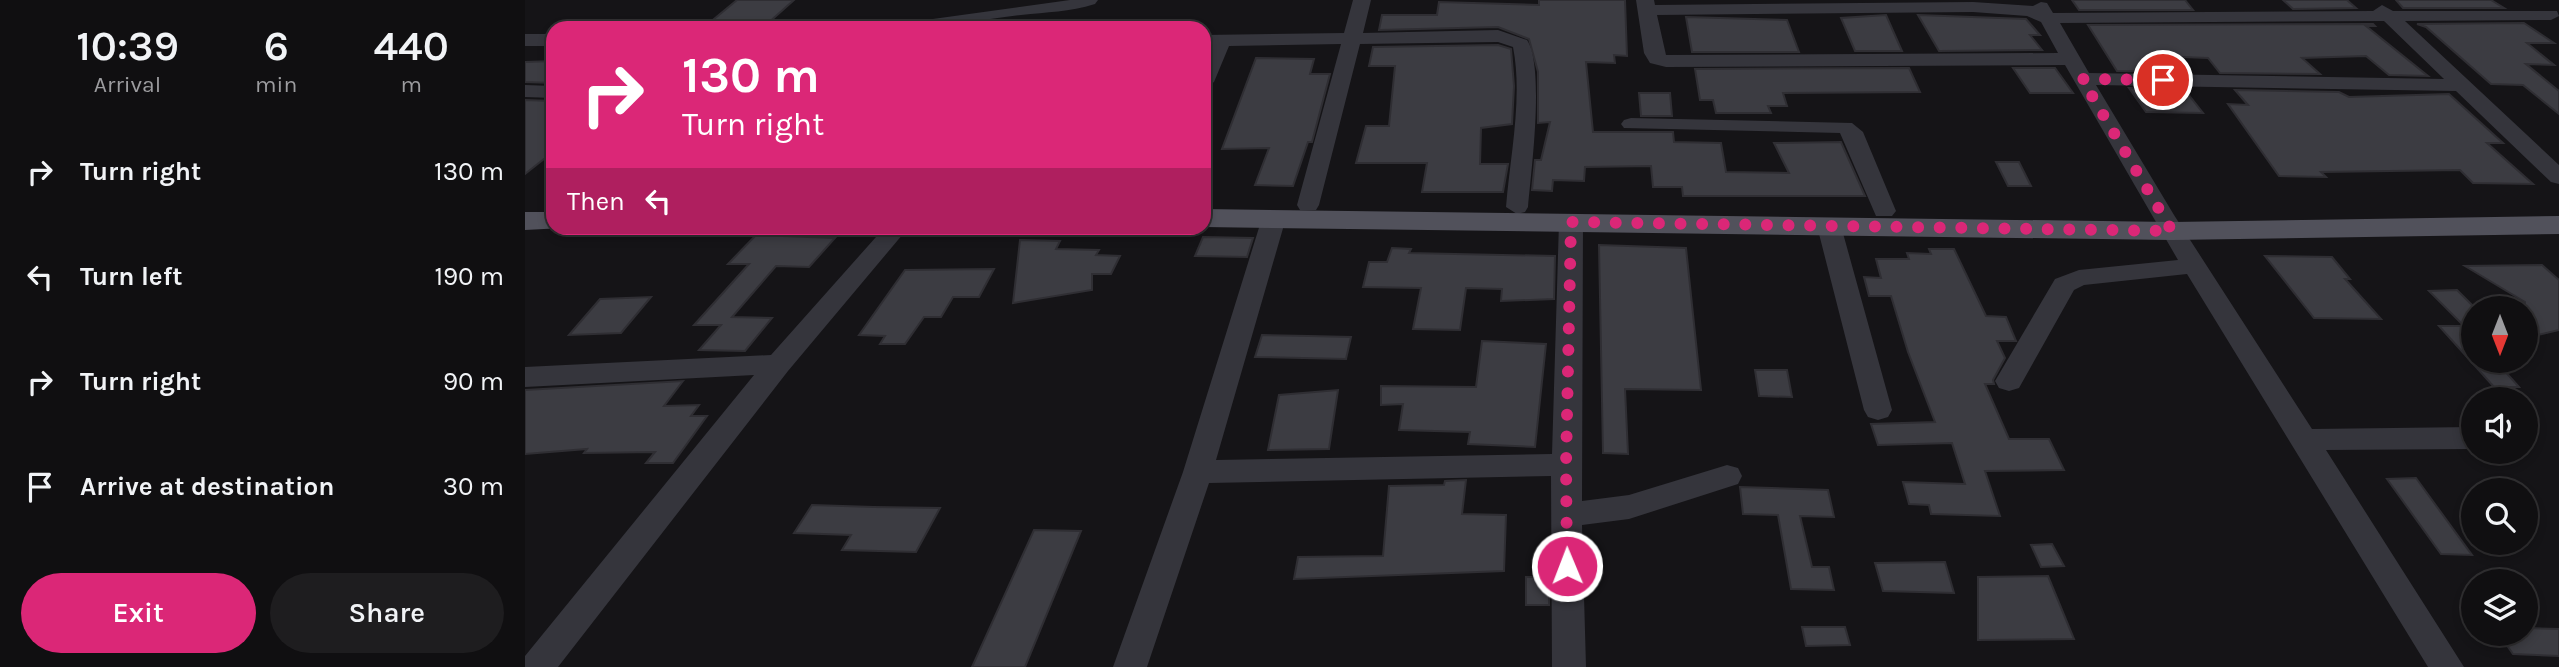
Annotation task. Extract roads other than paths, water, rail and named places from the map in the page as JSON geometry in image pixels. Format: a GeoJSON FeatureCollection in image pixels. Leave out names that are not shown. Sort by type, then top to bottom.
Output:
{"type":"FeatureCollection","features":[{"type":"Feature","properties":{"kind":"main road"},"geometry":{"type":"LineString","coordinates":[[1211,204],[1884,211],[2167,223],[2559,209]]}},
{"type":"Feature","properties":{"kind":"main road"},"geometry":{"type":"LineString","coordinates":[[525,206],[546,205]]}},
{"type":"Feature","properties":{"kind":"main road"},"geometry":{"type":"LineString","coordinates":[[1211,218],[1829,226],[2167,223],[2559,225]]}},
{"type":"Feature","properties":{"kind":"main road"},"geometry":{"type":"LineString","coordinates":[[525,221],[546,220]]}},
{"type":"Feature","properties":{"kind":"street"},"geometry":{"type":"LineString","coordinates":[[954,21],[1021,10],[1063,8],[1089,0]]}},
{"type":"Feature","properties":{"kind":"street"},"geometry":{"type":"LineString","coordinates":[[1308,205],[1362,0]]}},
{"type":"Feature","properties":{"kind":"street"},"geometry":{"type":"LineString","coordinates":[[2372,0],[2559,177]]}},
{"type":"Feature","properties":{"kind":"street"},"geometry":{"type":"LineString","coordinates":[[2529,0],[2555,18]]}},
{"type":"Feature","properties":{"kind":"street"},"geometry":{"type":"LineString","coordinates":[[2461,85],[2076,69],[1666,61],[1657,59],[1654,53],[1646,5],[1973,7],[2030,11],[2042,9],[2555,18]]}},
{"type":"Feature","properties":{"kind":"street"},"geometry":{"type":"LineString","coordinates":[[2042,9],[2167,223],[2447,667]]}},
{"type":"Feature","properties":{"kind":"street"},"geometry":{"type":"LineString","coordinates":[[1213,41],[1498,36],[1519,42],[1524,49],[1524,73],[1517,207]]}},
{"type":"Feature","properties":{"kind":"street"},"geometry":{"type":"LineString","coordinates":[[525,40],[546,40]]}},
{"type":"Feature","properties":{"kind":"street"},"geometry":{"type":"LineString","coordinates":[[525,55],[546,54]]}},
{"type":"Feature","properties":{"kind":"street"},"geometry":{"type":"LineString","coordinates":[[525,91],[546,92]]}},
{"type":"Feature","properties":{"kind":"street"},"geometry":{"type":"LineString","coordinates":[[1631,124],[1845,127],[1852,132],[1884,211]]}},
{"type":"Feature","properties":{"kind":"street"},"geometry":{"type":"LineString","coordinates":[[1130,667],[1198,472],[1274,218]]}},
{"type":"Feature","properties":{"kind":"street"},"geometry":{"type":"LineString","coordinates":[[1569,667],[1566,465],[1571,222]]}},
{"type":"Feature","properties":{"kind":"street"},"geometry":{"type":"LineString","coordinates":[[1829,226],[1878,410]]}},
{"type":"Feature","properties":{"kind":"street"},"geometry":{"type":"LineString","coordinates":[[537,667],[778,364],[890,235]]}},
{"type":"Feature","properties":{"kind":"street"},"geometry":{"type":"LineString","coordinates":[[2009,381],[2064,285],[2079,278],[2195,266]]}},
{"type":"Feature","properties":{"kind":"street"},"geometry":{"type":"LineString","coordinates":[[525,377],[778,364]]}},
{"type":"Feature","properties":{"kind":"street"},"geometry":{"type":"LineString","coordinates":[[2302,440],[2461,439]]}},
{"type":"Feature","properties":{"kind":"street"},"geometry":{"type":"LineString","coordinates":[[1198,472],[1566,465]]}},
{"type":"Feature","properties":{"kind":"street"},"geometry":{"type":"LineString","coordinates":[[1567,515],[1629,507],[1727,477]]}}]}
